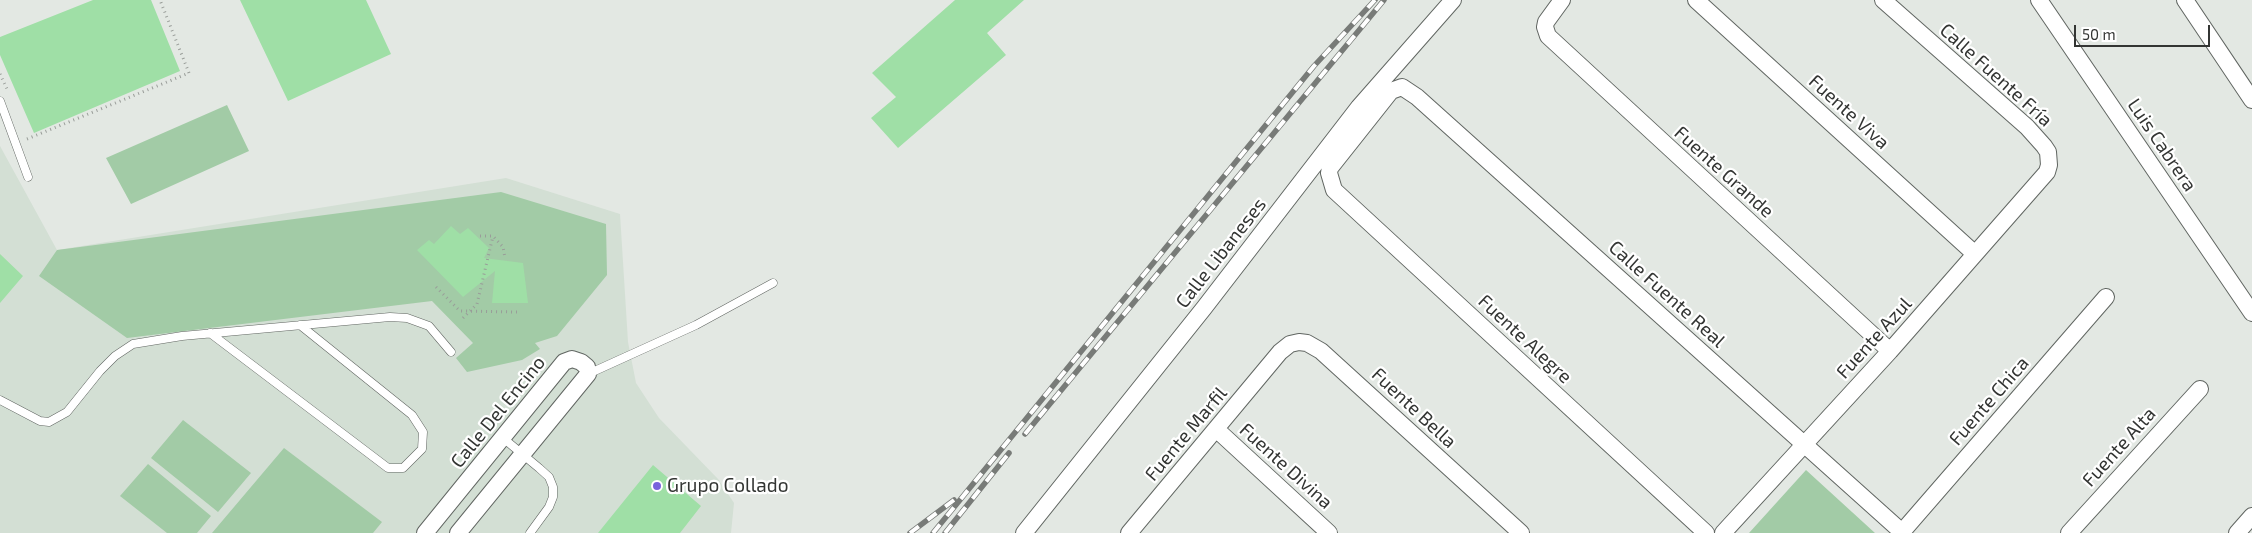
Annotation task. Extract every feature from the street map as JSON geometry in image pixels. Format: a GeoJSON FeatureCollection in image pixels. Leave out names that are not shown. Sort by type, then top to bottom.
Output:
{"type":"FeatureCollection","features":[{"type":"Feature","properties":{"kind":"street","name":"Calle Libaneses"},"geometry":{"type":"LineString","coordinates":[[1024,533],[1204,308],[1359,107],[1453,0]]}},
{"type":"Feature","properties":{"kind":"street","name":"Fuente Grande"},"geometry":{"type":"LineString","coordinates":[[1562,0],[1550,16],[1545,27],[1548,36],[1574,62],[1890,350]]}},
{"type":"Feature","properties":{"kind":"street","name":"Fuente Viva"},"geometry":{"type":"LineString","coordinates":[[1696,0],[1975,254]]}},
{"type":"Feature","properties":{"kind":"street","name":"Calle Fuente Fría"},"geometry":{"type":"LineString","coordinates":[[1883,0],[2027,127],[2048,152],[2049,165]]}},
{"type":"Feature","properties":{"kind":"street","name":"Luis Cabrera"},"geometry":{"type":"LineString","coordinates":[[2039,0],[2252,314]]}},
{"type":"Feature","properties":{"kind":"street"},"geometry":{"type":"LineString","coordinates":[[2185,0],[2252,100]]}},
{"type":"Feature","properties":{"kind":"street","name":"Calle Fuente Real"},"geometry":{"type":"LineString","coordinates":[[1330,168],[1391,91],[1402,88],[1417,97],[1804,446],[1903,532]]}},
{"type":"Feature","properties":{"kind":"street","name":"Fuente Azul"},"geometry":{"type":"LineString","coordinates":[[1723,533],[1890,350],[2047,172],[2049,165]]}},
{"type":"Feature","properties":{"kind":"street","name":"Fuente Alegre"},"geometry":{"type":"LineString","coordinates":[[1330,168],[1330,181],[1334,190],[1344,200],[1706,533]]}},
{"type":"Feature","properties":{"kind":"street","name":"Fuente Chica"},"geometry":{"type":"LineString","coordinates":[[1903,532],[2106,297]]}},
{"type":"Feature","properties":{"kind":"street","name":"Fuente Bella"},"geometry":{"type":"LineString","coordinates":[[1273,360],[1285,348],[1300,342],[1307,343],[1321,351],[1521,533]]}},
{"type":"Feature","properties":{"kind":"street","name":"Calle Del Encino"},"geometry":{"type":"LineString","coordinates":[[425,533],[567,360],[574,359],[581,362],[587,367],[588,374]]}},
{"type":"Feature","properties":{"kind":"street","name":"Fuente Marfil"},"geometry":{"type":"LineString","coordinates":[[1135,531],[1273,360]]}},
{"type":"Feature","properties":{"kind":"street"},"geometry":{"type":"LineString","coordinates":[[458,533],[588,374]]}},
{"type":"Feature","properties":{"kind":"street","name":"Fuente Alta"},"geometry":{"type":"LineString","coordinates":[[2069,533],[2200,389]]}},
{"type":"Feature","properties":{"kind":"street","name":"Fuente Divina"},"geometry":{"type":"LineString","coordinates":[[1216,430],[1329,533]]}},
{"type":"Feature","properties":{"kind":"street"},"geometry":{"type":"LineString","coordinates":[[2237,533],[2252,516]]}},
{"type":"Feature","properties":{"kind":"lane"},"geometry":{"type":"LineString","coordinates":[[0,101],[28,177]]}},
{"type":"Feature","properties":{"kind":"lane"},"geometry":{"type":"LineString","coordinates":[[588,374],[696,325],[773,284]]}},
{"type":"Feature","properties":{"kind":"lane"},"geometry":{"type":"LineString","coordinates":[[0,400],[40,421],[49,422],[67,412],[100,371],[115,356],[133,344],[155,339],[210,333],[390,317],[407,318],[429,326],[451,352]]}},
{"type":"Feature","properties":{"kind":"lane"},"geometry":{"type":"LineString","coordinates":[[210,333],[388,468],[402,468],[422,449],[423,432],[412,414],[300,325]]}},
{"type":"Feature","properties":{"kind":"lane"},"geometry":{"type":"LineString","coordinates":[[503,438],[548,477],[553,487],[553,497],[549,507],[530,533]]}},
{"type":"Feature","properties":{"kind":"path"},"geometry":{"type":"LineString","coordinates":[[24,131],[28,139],[189,74],[160,0]]}},
{"type":"Feature","properties":{"kind":"path"},"geometry":{"type":"LineString","coordinates":[[0,74],[10,98]]}},
{"type":"Feature","properties":{"kind":"path"},"geometry":{"type":"LineString","coordinates":[[480,236],[493,236],[503,247],[505,258]]}},
{"type":"Feature","properties":{"kind":"path"},"geometry":{"type":"LineString","coordinates":[[463,318],[477,304],[493,236]]}},
{"type":"Feature","properties":{"kind":"path"},"geometry":{"type":"LineString","coordinates":[[436,287],[460,311],[517,312]]}},
{"type":"Feature","properties":{"kind":"shaded area"},"geometry":{"type":"Polygon","coordinates":[[[0,146],[57,250],[506,178],[620,214],[628,342],[636,383],[659,418],[718,479],[734,503],[731,533],[0,533],[0,146]]]}},
{"type":"Feature","properties":{"kind":"green space"},"geometry":{"type":"Polygon","coordinates":[[[227,105],[249,151],[131,204],[106,158],[227,105]]]}},
{"type":"Feature","properties":{"kind":"green space"},"geometry":{"type":"Polygon","coordinates":[[[501,192],[606,224],[607,275],[557,336],[535,343],[540,349],[522,360],[467,372],[456,358],[473,343],[432,301],[127,338],[39,276],[57,250],[501,192]]]}},
{"type":"Feature","properties":{"kind":"green space"},"geometry":{"type":"Polygon","coordinates":[[[183,420],[251,473],[218,512],[151,458],[183,420]]]}},
{"type":"Feature","properties":{"kind":"green space"},"geometry":{"type":"Polygon","coordinates":[[[284,448],[382,522],[373,533],[212,533],[284,448]]]}},
{"type":"Feature","properties":{"kind":"green space"},"geometry":{"type":"Polygon","coordinates":[[[148,464],[211,516],[197,533],[167,533],[120,496],[148,464]]]}},
{"type":"Feature","properties":{"kind":"green space"},"geometry":{"type":"Polygon","coordinates":[[[1806,470],[1875,533],[1749,533],[1806,470]]]}},
{"type":"Feature","properties":{"kind":"building"},"geometry":{"type":"Polygon","coordinates":[[[93,0],[151,0],[180,71],[34,133],[0,55],[0,37],[93,0]]]}},
{"type":"Feature","properties":{"kind":"building"},"geometry":{"type":"Polygon","coordinates":[[[240,0],[366,0],[391,54],[288,101],[240,0]]]}},
{"type":"Feature","properties":{"kind":"building"},"geometry":{"type":"Polygon","coordinates":[[[955,0],[1024,0],[987,33],[1006,55],[898,148],[871,118],[896,97],[872,73],[955,0]]]}},
{"type":"Feature","properties":{"kind":"building"},"geometry":{"type":"Polygon","coordinates":[[[451,226],[460,234],[468,228],[489,248],[484,258],[523,263],[528,303],[492,303],[495,271],[463,297],[417,250],[429,240],[434,244],[451,226]]]}},
{"type":"Feature","properties":{"kind":"building"},"geometry":{"type":"Polygon","coordinates":[[[0,254],[23,276],[0,303],[0,254]]]}},
{"type":"Feature","properties":{"kind":"building","name":"Grupo Collado"},"geometry":{"type":"Polygon","coordinates":[[[653,465],[701,506],[680,533],[598,533],[653,465]]]}},
{"type":"Feature","properties":{"kind":"railway"},"geometry":{"type":"LineString","coordinates":[[933,533],[1314,66],[1375,0]]}},
{"type":"Feature","properties":{"kind":"railway"},"geometry":{"type":"LineString","coordinates":[[1025,434],[1384,0]]}},
{"type":"Feature","properties":{"kind":"railway"},"geometry":{"type":"LineString","coordinates":[[945,533],[1009,453]]}},
{"type":"Feature","properties":{"kind":"railway"},"geometry":{"type":"LineString","coordinates":[[910,533],[954,500]]}},
{"type":"Feature","properties":{"kind":"place","name":"Grupo Collado"},"geometry":{"type":"Point","coordinates":[657,486]}}]}
